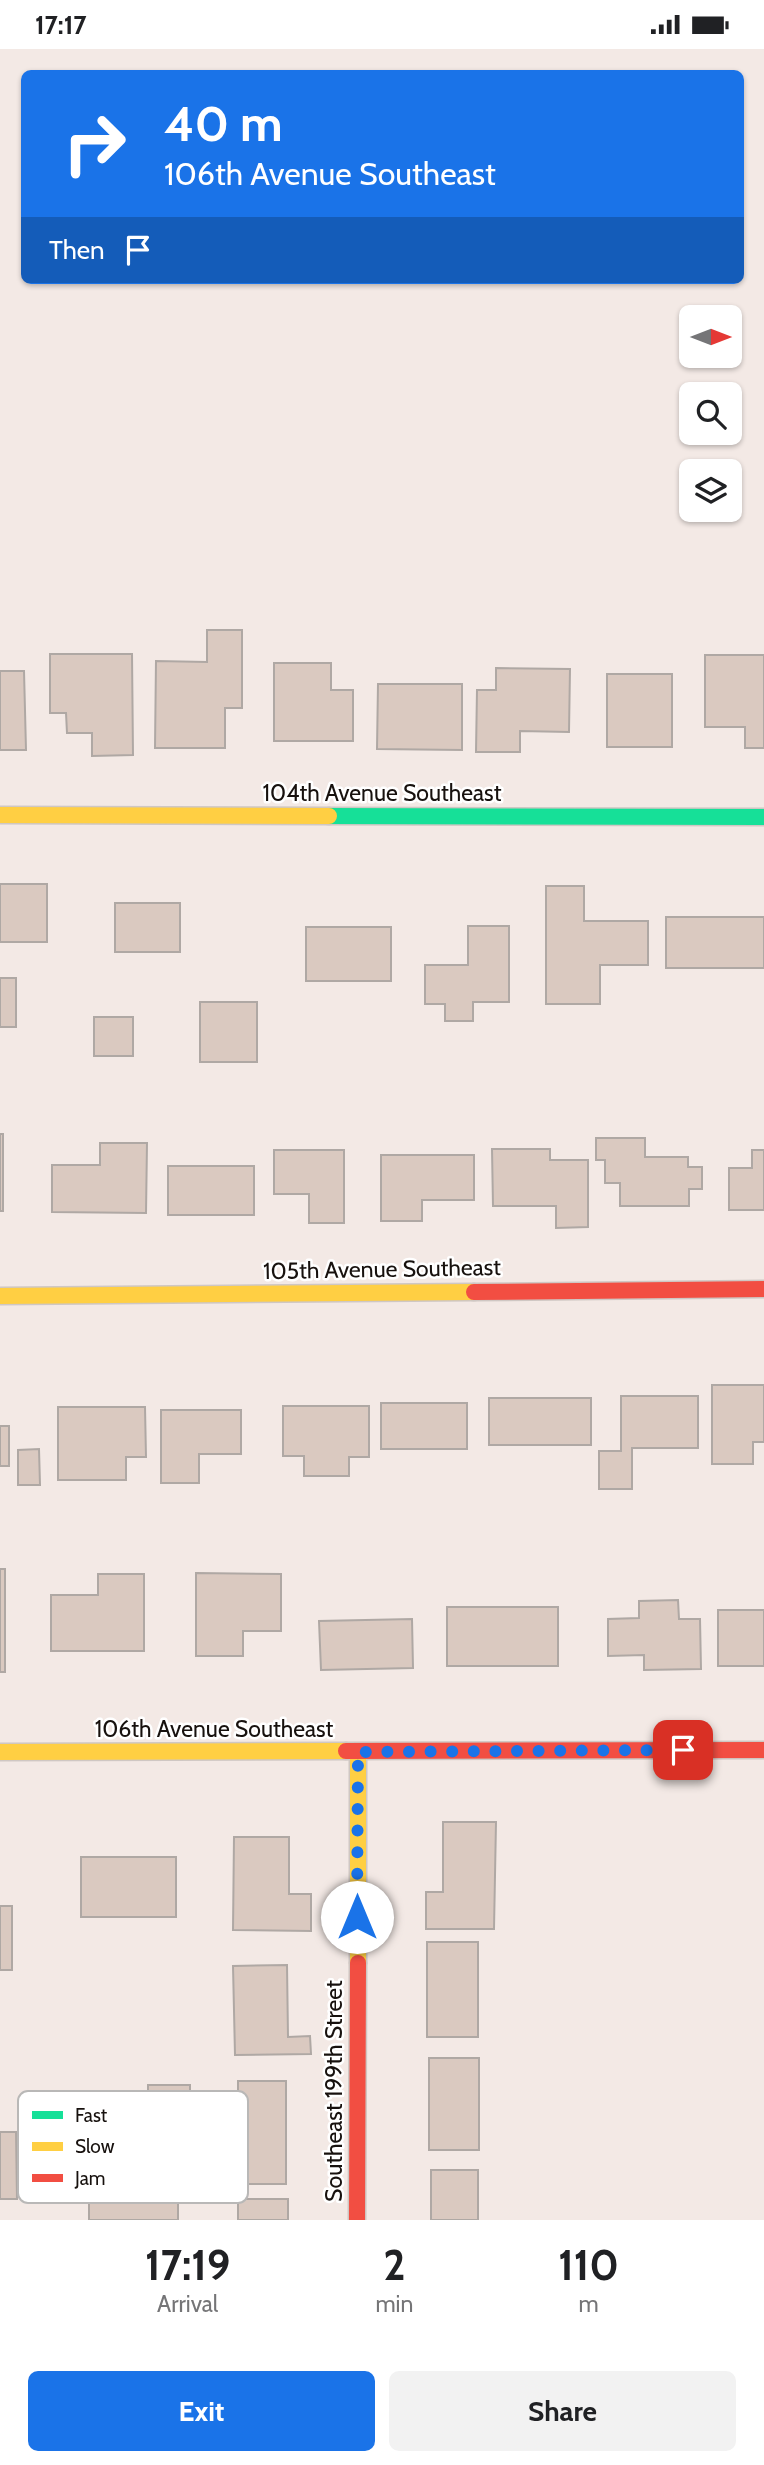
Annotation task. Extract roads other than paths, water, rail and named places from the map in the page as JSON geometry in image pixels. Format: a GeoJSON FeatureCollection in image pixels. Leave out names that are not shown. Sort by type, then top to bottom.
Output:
{"type":"FeatureCollection","features":[{"type":"Feature","properties":{"kind":"street","name":"104th Avenue Southeast"},"geometry":{"type":"LineString","coordinates":[[0,815],[764,817]]}},
{"type":"Feature","properties":{"kind":"street","name":"105th Avenue Southeast"},"geometry":{"type":"LineString","coordinates":[[0,1296],[764,1289]]}},
{"type":"Feature","properties":{"kind":"street","name":"106th Avenue Southeast"},"geometry":{"type":"LineString","coordinates":[[0,1752],[764,1750]]}},
{"type":"Feature","properties":{"kind":"street","name":"Southeast 199th Street"},"geometry":{"type":"LineString","coordinates":[[357,2220],[358,1752]]}}]}
